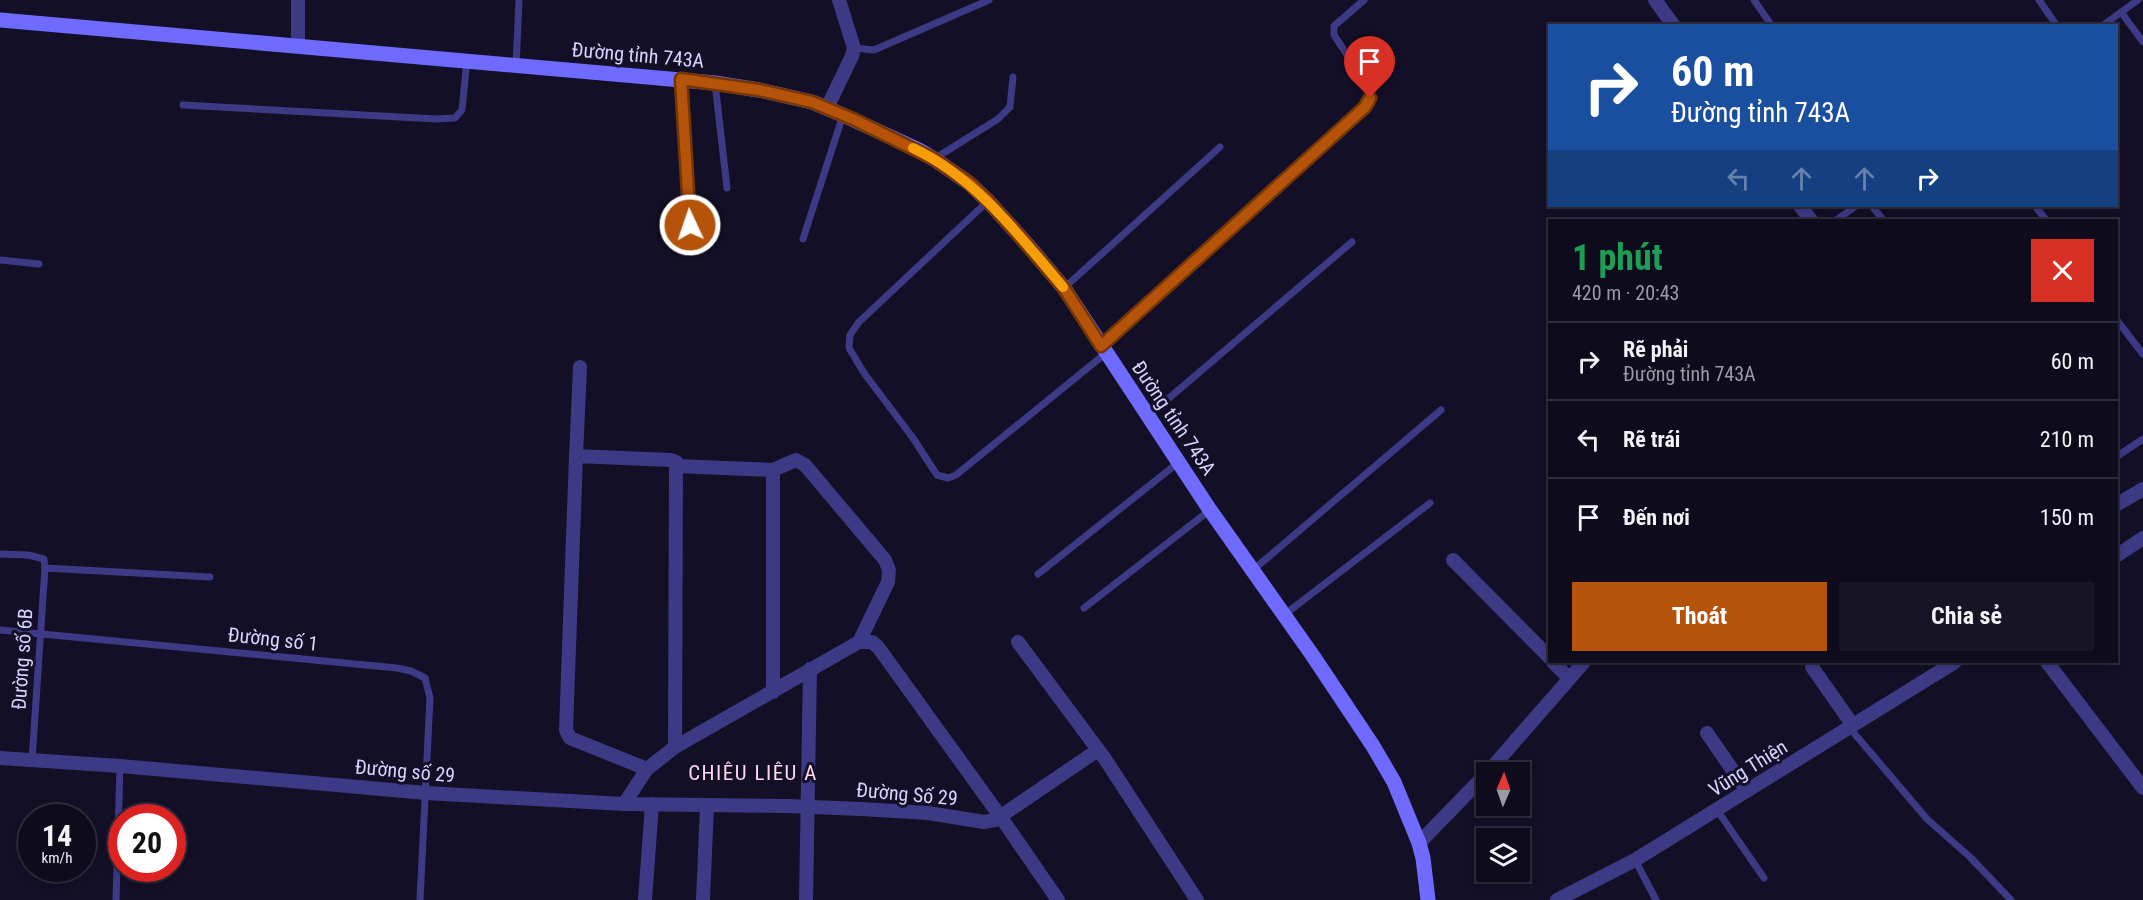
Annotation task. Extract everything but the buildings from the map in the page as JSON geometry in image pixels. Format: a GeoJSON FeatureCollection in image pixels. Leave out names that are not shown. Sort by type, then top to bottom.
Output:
{"type":"FeatureCollection","features":[{"type":"Feature","properties":{"kind":"main road","name":"Đường tỉnh 743A"},"geometry":{"type":"LineString","coordinates":[[0,20],[715,83],[812,102],[934,159],[969,183],[988,201],[1064,288],[1210,510],[1373,746],[1394,782],[1419,843],[1424,858],[1428,900]]}},
{"type":"Feature","properties":{"kind":"street"},"geometry":{"type":"LineString","coordinates":[[298,0],[298,46]]}},
{"type":"Feature","properties":{"kind":"street"},"geometry":{"type":"LineString","coordinates":[[827,108],[854,48],[839,0]]}},
{"type":"Feature","properties":{"kind":"street"},"geometry":{"type":"LineString","coordinates":[[1655,0],[1673,24]]}},
{"type":"Feature","properties":{"kind":"street"},"geometry":{"type":"LineString","coordinates":[[1801,207],[1810,219]]}},
{"type":"Feature","properties":{"kind":"street"},"geometry":{"type":"LineString","coordinates":[[580,367],[566,730],[570,738],[647,769]]}},
{"type":"Feature","properties":{"kind":"street"},"geometry":{"type":"LineString","coordinates":[[576,456],[676,462],[675,747]]}},
{"type":"Feature","properties":{"kind":"street"},"geometry":{"type":"LineString","coordinates":[[676,466],[773,470],[796,460],[805,465],[885,560],[890,570],[888,582],[859,642]]}},
{"type":"Feature","properties":{"kind":"street"},"geometry":{"type":"LineString","coordinates":[[773,470],[773,692]]}},
{"type":"Feature","properties":{"kind":"street"},"geometry":{"type":"LineString","coordinates":[[2118,505],[2142,494]]}},
{"type":"Feature","properties":{"kind":"street"},"geometry":{"type":"LineString","coordinates":[[2118,555],[2143,538]]}},
{"type":"Feature","properties":{"kind":"street"},"geometry":{"type":"LineString","coordinates":[[1453,560],[1548,656]]}},
{"type":"Feature","properties":{"kind":"street"},"geometry":{"type":"LineString","coordinates":[[624,804],[647,769],[675,747],[859,642],[872,642],[878,646],[1058,900]]}},
{"type":"Feature","properties":{"kind":"street"},"geometry":{"type":"LineString","coordinates":[[1018,642],[1098,750],[1197,900]]}},
{"type":"Feature","properties":{"kind":"street"},"geometry":{"type":"LineString","coordinates":[[1554,663],[1569,678]]}},
{"type":"Feature","properties":{"kind":"street"},"geometry":{"type":"LineString","coordinates":[[1496,762],[1583,663]]}},
{"type":"Feature","properties":{"kind":"street","name":"Vũng Thiện"},"geometry":{"type":"LineString","coordinates":[[1557,900],[1635,860],[1953,663]]}},
{"type":"Feature","properties":{"kind":"street"},"geometry":{"type":"LineString","coordinates":[[2048,663],[2143,789]]}},
{"type":"Feature","properties":{"kind":"street"},"geometry":{"type":"LineString","coordinates":[[1812,667],[1850,725]]}},
{"type":"Feature","properties":{"kind":"street"},"geometry":{"type":"LineString","coordinates":[[806,900],[810,669]]}},
{"type":"Feature","properties":{"kind":"street"},"geometry":{"type":"LineString","coordinates":[[1707,734],[1747,791]]}},
{"type":"Feature","properties":{"kind":"street"},"geometry":{"type":"LineString","coordinates":[[1000,816],[1098,750]]}},
{"type":"Feature","properties":{"kind":"street","name":"Đường số 29"},"geometry":{"type":"LineString","coordinates":[[0,759],[120,765],[426,793],[624,804],[808,807]]}},
{"type":"Feature","properties":{"kind":"street"},"geometry":{"type":"LineString","coordinates":[[1419,843],[1476,784]]}},
{"type":"Feature","properties":{"kind":"street"},"geometry":{"type":"LineString","coordinates":[[645,900],[652,804]]}},
{"type":"Feature","properties":{"kind":"street"},"geometry":{"type":"LineString","coordinates":[[703,900],[707,805]]}},
{"type":"Feature","properties":{"kind":"street","name":"Đường Số 29"},"geometry":{"type":"LineString","coordinates":[[808,807],[928,813],[984,822],[991,822],[1000,816]]}},
{"type":"Feature","properties":{"kind":"lane"},"geometry":{"type":"LineString","coordinates":[[516,66],[519,0]]}},
{"type":"Feature","properties":{"kind":"lane"},"geometry":{"type":"LineString","coordinates":[[854,48],[874,50],[989,0]]}},
{"type":"Feature","properties":{"kind":"lane"},"geometry":{"type":"LineString","coordinates":[[988,201],[859,322],[850,335],[849,348],[864,373],[913,438],[937,475],[948,478],[956,475],[1103,350],[1365,107],[1370,98],[1366,84],[1334,35],[1334,26],[1364,0]]}},
{"type":"Feature","properties":{"kind":"lane"},"geometry":{"type":"LineString","coordinates":[[1754,0],[1771,24]]}},
{"type":"Feature","properties":{"kind":"lane"},"geometry":{"type":"LineString","coordinates":[[2039,0],[2056,24]]}},
{"type":"Feature","properties":{"kind":"lane"},"geometry":{"type":"LineString","coordinates":[[2105,24],[2138,0]]}},
{"type":"Feature","properties":{"kind":"lane"},"geometry":{"type":"LineString","coordinates":[[2121,12],[2143,42]]}},
{"type":"Feature","properties":{"kind":"lane"},"geometry":{"type":"LineString","coordinates":[[183,105],[436,119],[454,118],[462,110],[467,60]]}},
{"type":"Feature","properties":{"kind":"lane"},"geometry":{"type":"LineString","coordinates":[[934,159],[998,119],[1010,107],[1013,77]]}},
{"type":"Feature","properties":{"kind":"lane"},"geometry":{"type":"LineString","coordinates":[[681,79],[690,225]]}},
{"type":"Feature","properties":{"kind":"lane"},"geometry":{"type":"LineString","coordinates":[[715,83],[728,189]]}},
{"type":"Feature","properties":{"kind":"lane"},"geometry":{"type":"LineString","coordinates":[[803,238],[843,115]]}},
{"type":"Feature","properties":{"kind":"lane"},"geometry":{"type":"LineString","coordinates":[[1064,288],[1220,147]]}},
{"type":"Feature","properties":{"kind":"lane"},"geometry":{"type":"LineString","coordinates":[[1837,219],[1855,207]]}},
{"type":"Feature","properties":{"kind":"lane"},"geometry":{"type":"LineString","coordinates":[[2036,207],[2045,219]]}},
{"type":"Feature","properties":{"kind":"lane"},"geometry":{"type":"LineString","coordinates":[[1148,416],[1352,242]]}},
{"type":"Feature","properties":{"kind":"lane"},"geometry":{"type":"LineString","coordinates":[[0,260],[39,264]]}},
{"type":"Feature","properties":{"kind":"lane"},"geometry":{"type":"LineString","coordinates":[[2118,322],[2143,354]]}},
{"type":"Feature","properties":{"kind":"lane"},"geometry":{"type":"LineString","coordinates":[[1253,570],[1441,410]]}},
{"type":"Feature","properties":{"kind":"lane"},"geometry":{"type":"LineString","coordinates":[[2118,456],[2143,439]]}},
{"type":"Feature","properties":{"kind":"lane"},"geometry":{"type":"LineString","coordinates":[[1038,574],[1179,462]]}},
{"type":"Feature","properties":{"kind":"lane"},"geometry":{"type":"LineString","coordinates":[[1284,615],[1430,503]]}},
{"type":"Feature","properties":{"kind":"lane"},"geometry":{"type":"LineString","coordinates":[[1084,609],[1210,510]]}},
{"type":"Feature","properties":{"kind":"lane","name":"Đường số 6B"},"geometry":{"type":"LineString","coordinates":[[0,554],[28,555],[44,559],[32,760]]}},
{"type":"Feature","properties":{"kind":"lane"},"geometry":{"type":"LineString","coordinates":[[45,568],[210,577]]}},
{"type":"Feature","properties":{"kind":"lane","name":"Đường số 1"},"geometry":{"type":"LineString","coordinates":[[0,630],[397,668],[411,671],[425,678],[430,698],[420,900]]}},
{"type":"Feature","properties":{"kind":"lane"},"geometry":{"type":"LineString","coordinates":[[1850,725],[1927,819],[1970,857],[2011,900]]}},
{"type":"Feature","properties":{"kind":"lane"},"geometry":{"type":"LineString","coordinates":[[116,900],[120,765]]}},
{"type":"Feature","properties":{"kind":"lane"},"geometry":{"type":"LineString","coordinates":[[1717,810],[1764,878]]}},
{"type":"Feature","properties":{"kind":"lane"},"geometry":{"type":"LineString","coordinates":[[1635,860],[1656,900]]}},
{"type":"Feature","properties":{"kind":"slow traffic"},"geometry":{"type":"LineString","coordinates":[[913,148],[934,159],[969,183],[1026,243],[1063,287]]}},
{"type":"Feature","properties":{"kind":"district","name":"CHIÊU LIÊU A"},"geometry":{"type":"Point","coordinates":[753,773]}},
{"type":"Feature","properties":{"kind":"route"},"geometry":{"type":"LineString","coordinates":[[690,225],[681,79],[759,90],[812,102],[919,150],[969,183],[1006,220],[1064,288],[1101,346],[1365,107],[1370,98]]}}]}
